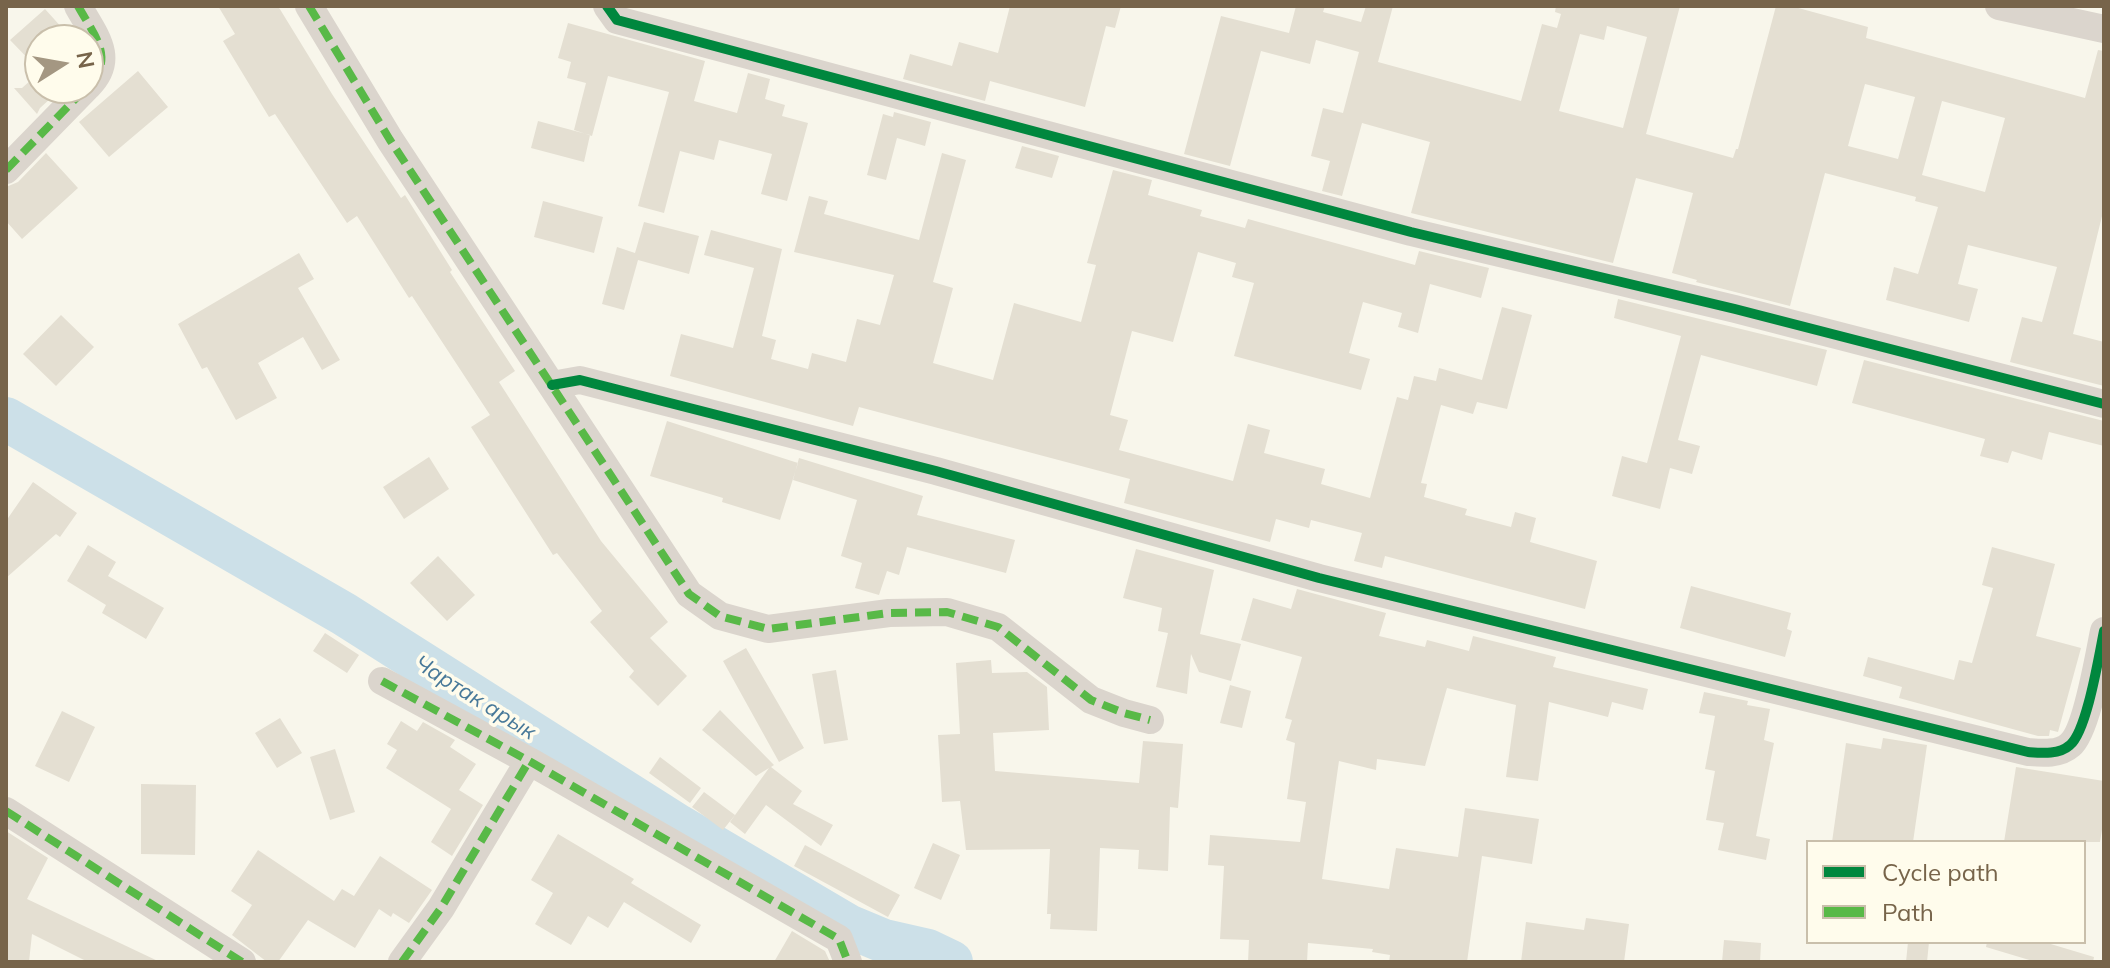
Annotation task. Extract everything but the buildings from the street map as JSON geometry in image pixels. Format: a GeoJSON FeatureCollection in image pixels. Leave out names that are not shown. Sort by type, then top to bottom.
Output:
{"type":"FeatureCollection","features":[{"type":"Feature","properties":{"kind":"street"},"geometry":{"type":"LineString","coordinates":[[78,6],[88,24]]}},
{"type":"Feature","properties":{"kind":"street"},"geometry":{"type":"LineString","coordinates":[[309,6],[390,140],[689,594],[720,616],[768,629],[889,613],[947,612],[998,627],[1091,700],[1150,720]]}},
{"type":"Feature","properties":{"kind":"street"},"geometry":{"type":"LineString","coordinates":[[607,6],[617,20],[1396,228],[1735,309],[2104,404]]}},
{"type":"Feature","properties":{"kind":"street"},"geometry":{"type":"LineString","coordinates":[[1999,6],[2104,29]]}},
{"type":"Feature","properties":{"kind":"street"},"geometry":{"type":"LineString","coordinates":[[6,170],[70,104]]}},
{"type":"Feature","properties":{"kind":"street"},"geometry":{"type":"LineString","coordinates":[[552,385],[580,380],[936,471],[1319,578],[2028,752],[2050,754],[2070,745],[2082,725],[2104,631]]}},
{"type":"Feature","properties":{"kind":"street"},"geometry":{"type":"LineString","coordinates":[[382,681],[529,761],[839,939],[848,962]]}},
{"type":"Feature","properties":{"kind":"street"},"geometry":{"type":"LineString","coordinates":[[402,962],[441,908],[529,761]]}},
{"type":"Feature","properties":{"kind":"street"},"geometry":{"type":"LineString","coordinates":[[6,811],[242,962]]}},
{"type":"Feature","properties":{"kind":"waterway","name":"Чартак арык"},"geometry":{"type":"LineString","coordinates":[[6,419],[344,614],[678,826],[848,926],[884,941],[928,951],[951,962]]}},
{"type":"Feature","properties":{"kind":"marked path"},"geometry":{"type":"LineString","coordinates":[[78,6],[88,24]]}},
{"type":"Feature","properties":{"kind":"marked path"},"geometry":{"type":"LineString","coordinates":[[309,6],[390,140],[689,594],[720,616],[768,629],[889,613],[947,612],[998,627],[1091,700],[1150,720]]}},
{"type":"Feature","properties":{"kind":"marked path"},"geometry":{"type":"LineString","coordinates":[[6,170],[70,104]]}},
{"type":"Feature","properties":{"kind":"marked path"},"geometry":{"type":"LineString","coordinates":[[382,681],[529,761],[839,939],[848,962]]}},
{"type":"Feature","properties":{"kind":"marked path"},"geometry":{"type":"LineString","coordinates":[[402,962],[441,908],[529,761]]}},
{"type":"Feature","properties":{"kind":"marked path"},"geometry":{"type":"LineString","coordinates":[[6,811],[242,962]]}},
{"type":"Feature","properties":{"kind":"cycle path"},"geometry":{"type":"LineString","coordinates":[[607,6],[617,20],[1411,232],[1735,309],[2104,404]]}},
{"type":"Feature","properties":{"kind":"cycle path"},"geometry":{"type":"LineString","coordinates":[[552,385],[580,380],[936,471],[1319,578],[2028,752],[2061,750],[2076,737],[2092,692],[2104,631]]}}]}
